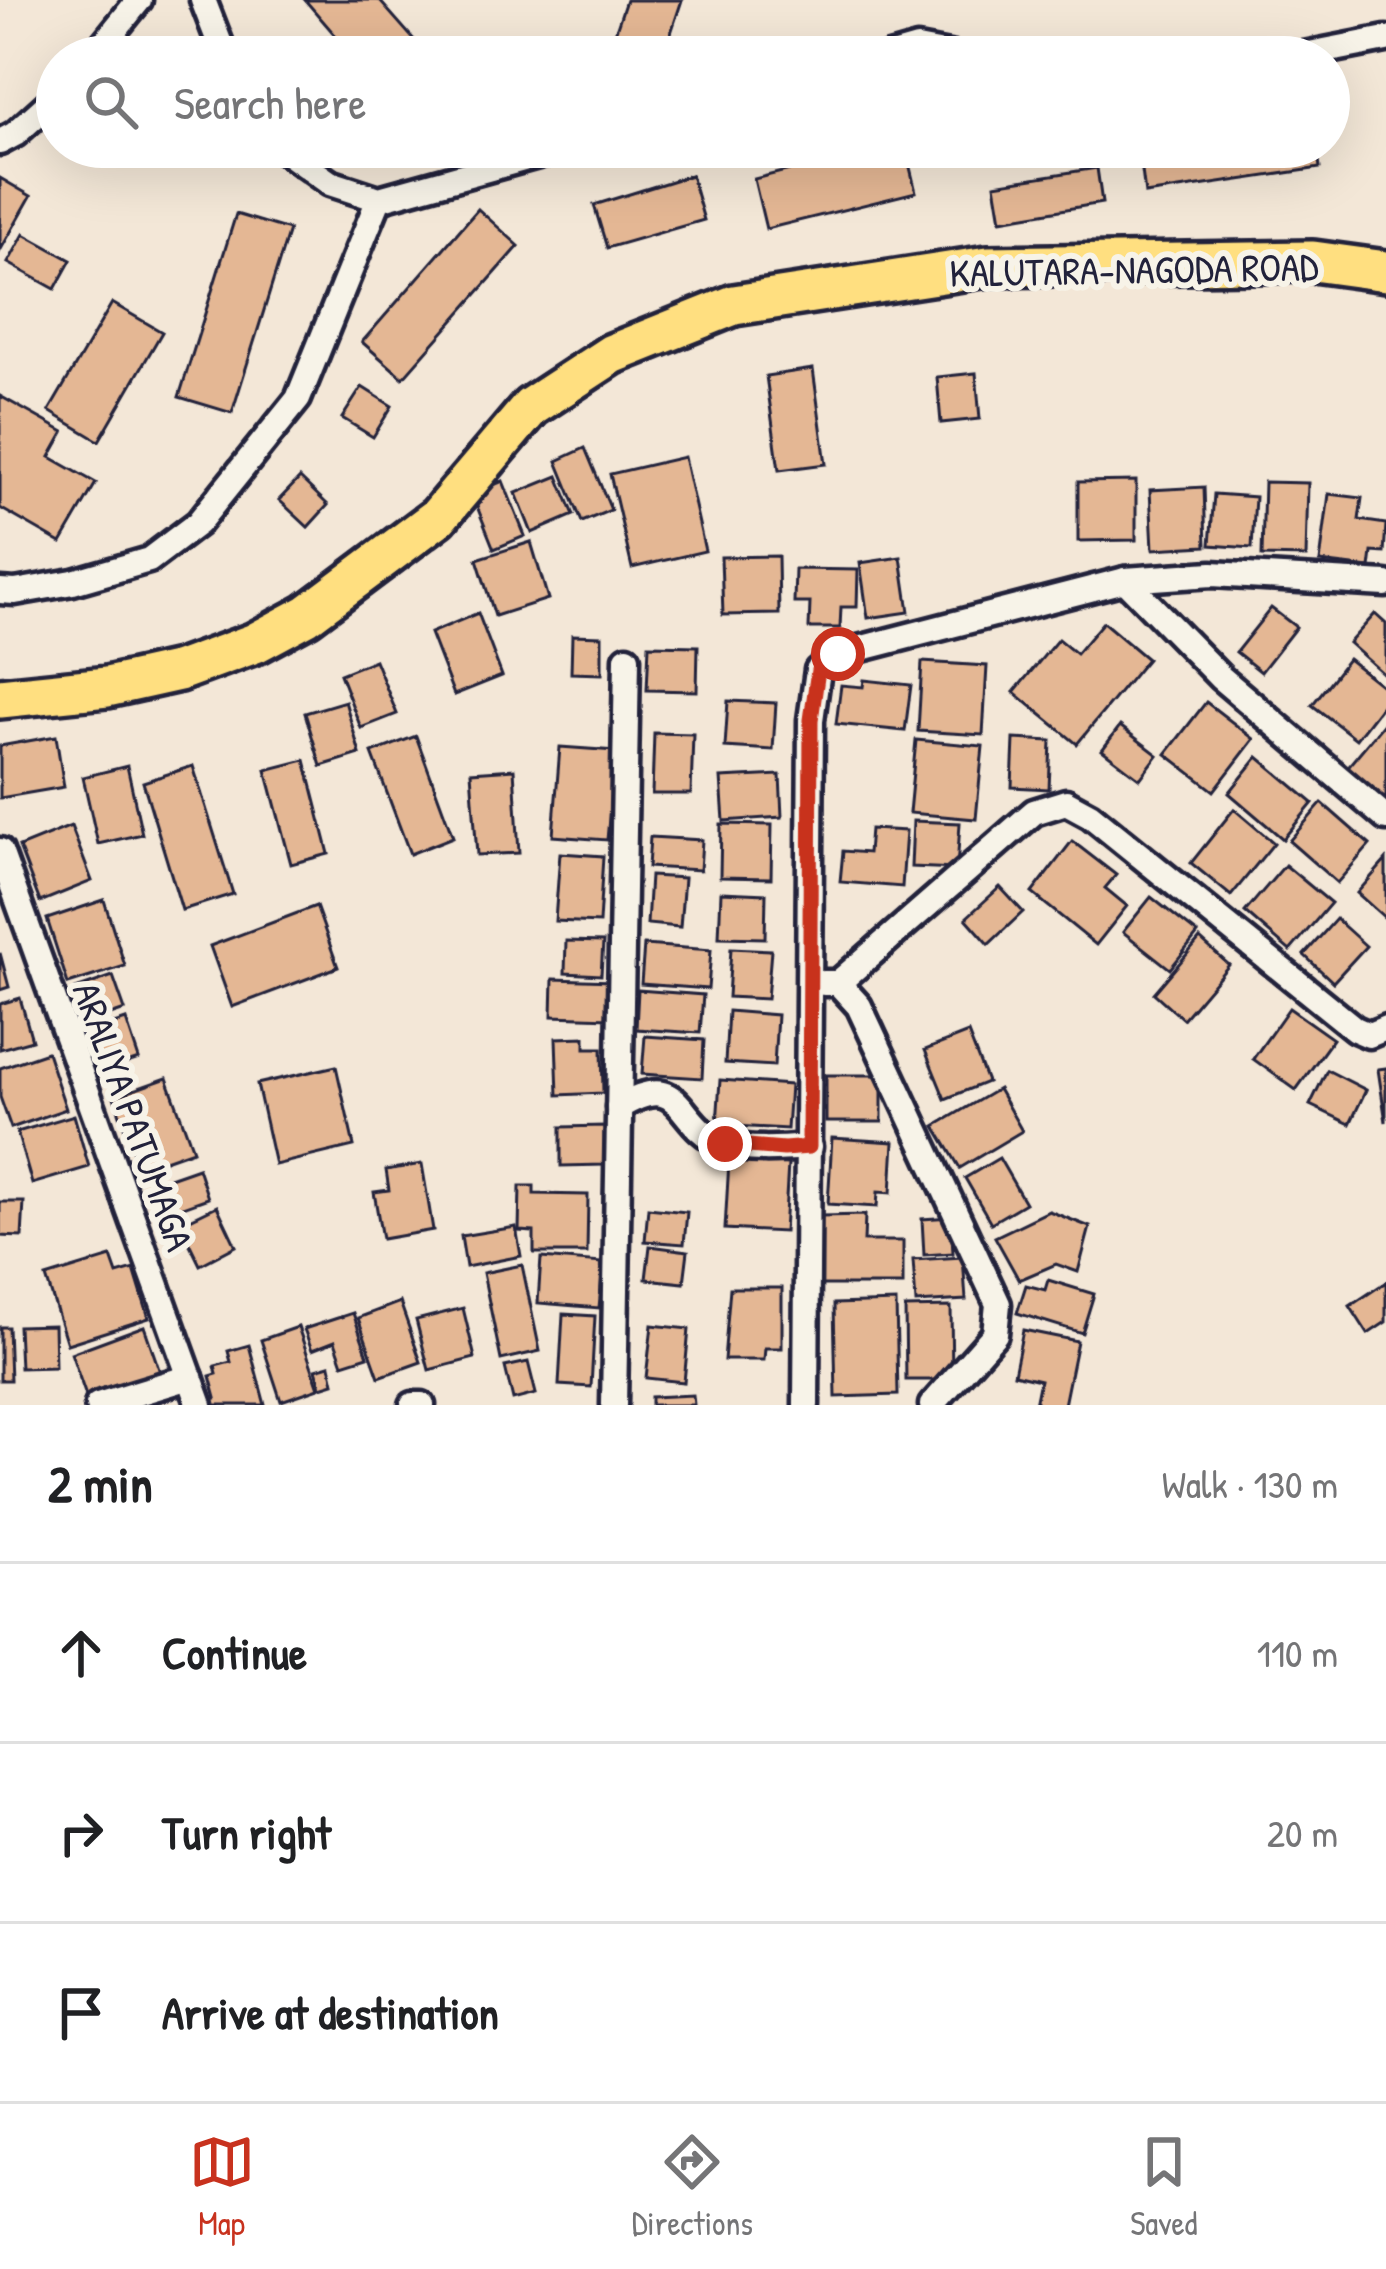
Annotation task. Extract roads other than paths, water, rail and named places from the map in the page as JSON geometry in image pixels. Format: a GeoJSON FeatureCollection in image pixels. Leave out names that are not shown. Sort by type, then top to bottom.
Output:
{"type":"FeatureCollection","features":[{"type":"Feature","properties":{"kind":"main road","name":"KALUTARA-NAGODA ROAD"},"geometry":{"type":"LineString","coordinates":[[0,698],[107,687],[179,671],[255,643],[307,615],[438,517],[531,407],[612,354],[734,305],[988,266],[1313,260],[1386,271]]}},
{"type":"Feature","properties":{"kind":"street"},"geometry":{"type":"LineString","coordinates":[[110,36],[139,0]]}},
{"type":"Feature","properties":{"kind":"street"},"geometry":{"type":"LineString","coordinates":[[202,0],[217,36]]}},
{"type":"Feature","properties":{"kind":"street"},"geometry":{"type":"LineString","coordinates":[[1350,46],[1386,39]]}},
{"type":"Feature","properties":{"kind":"street"},"geometry":{"type":"LineString","coordinates":[[0,142],[36,115]]}},
{"type":"Feature","properties":{"kind":"street"},"geometry":{"type":"LineString","coordinates":[[309,168],[330,183],[379,199],[491,168]]}},
{"type":"Feature","properties":{"kind":"street"},"geometry":{"type":"LineString","coordinates":[[0,591],[73,582],[148,560],[199,523],[298,399],[379,199]]}},
{"type":"Feature","properties":{"kind":"street"},"geometry":{"type":"LineString","coordinates":[[806,1405],[811,720],[818,670],[838,654],[1125,580],[1212,574],[1386,584]]}},
{"type":"Feature","properties":{"kind":"street"},"geometry":{"type":"LineString","coordinates":[[1125,580],[1221,678],[1386,818]]}},
{"type":"Feature","properties":{"kind":"street"},"geometry":{"type":"LineString","coordinates":[[614,1405],[627,658]]}},
{"type":"Feature","properties":{"kind":"street"},"geometry":{"type":"LineString","coordinates":[[810,982],[838,983],[1034,812],[1066,802],[1090,815],[1355,1029],[1369,1035],[1386,1028]]}},
{"type":"Feature","properties":{"kind":"street","name":"ARALIYA PATUMAGA"},"geometry":{"type":"LineString","coordinates":[[0,851],[200,1405]]}},
{"type":"Feature","properties":{"kind":"street"},"geometry":{"type":"LineString","coordinates":[[838,983],[859,1006],[998,1304],[995,1334],[932,1405]]}},
{"type":"Feature","properties":{"kind":"street"},"geometry":{"type":"LineString","coordinates":[[619,1107],[643,1092],[667,1095],[703,1132],[725,1144],[809,1147]]}},
{"type":"Feature","properties":{"kind":"street"},"geometry":{"type":"LineString","coordinates":[[98,1405],[190,1377]]}}]}
